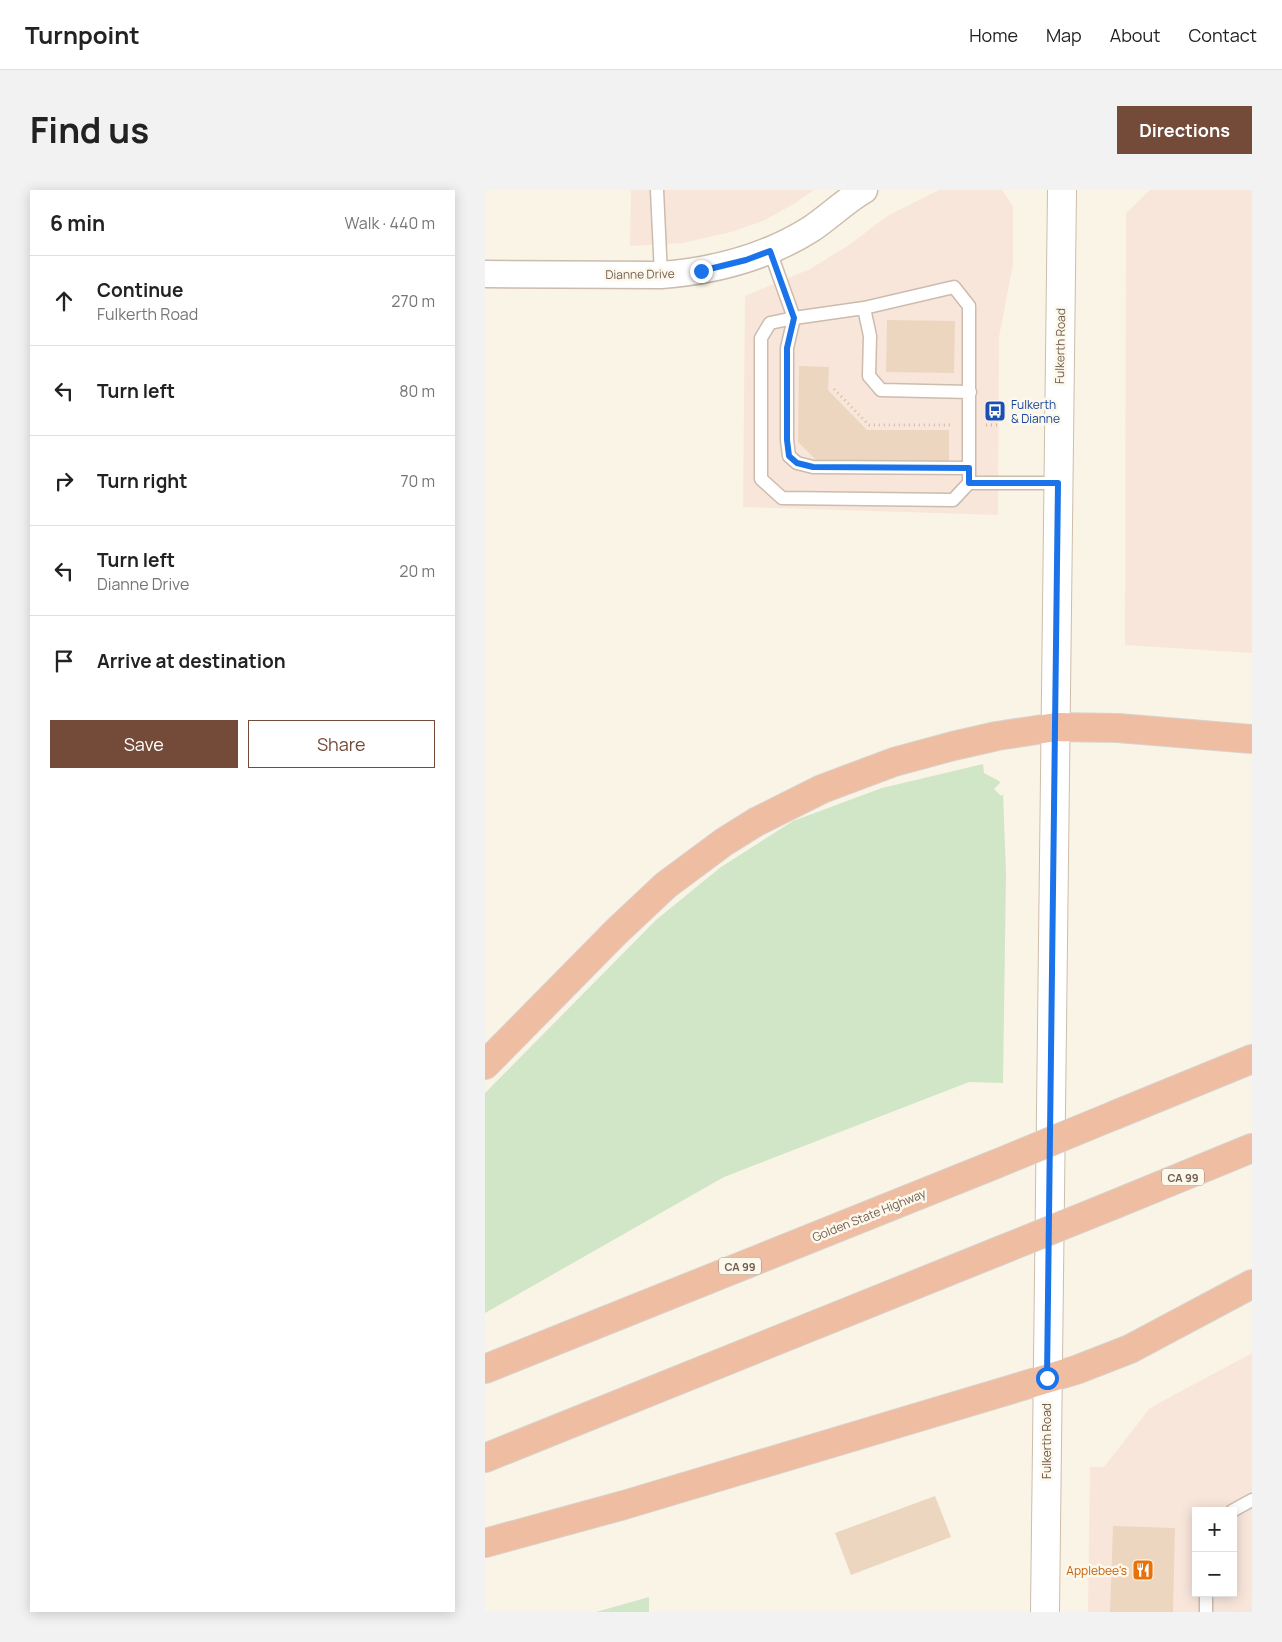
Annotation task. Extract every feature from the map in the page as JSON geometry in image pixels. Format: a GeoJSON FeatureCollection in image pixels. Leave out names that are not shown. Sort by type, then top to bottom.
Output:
{"type":"FeatureCollection","features":[{"type":"Feature","properties":{"kind":"highway"},"geometry":{"type":"LineString","coordinates":[[485,1065],[616,932],[666,885],[724,842],[756,822],[822,789],[894,762],[988,738],[1055,727],[1118,728],[1252,739]]}},
{"type":"Feature","properties":{"kind":"highway","name":"Golden State Highway"},"geometry":{"type":"LineString","coordinates":[[485,1369],[1252,1060]]}},
{"type":"Feature","properties":{"kind":"highway","name":"CA 99"},"geometry":{"type":"LineString","coordinates":[[485,1458],[1252,1148]]}},
{"type":"Feature","properties":{"kind":"highway"},"geometry":{"type":"LineString","coordinates":[[485,1543],[642,1500],[1093,1364],[1130,1348],[1252,1284]]}},
{"type":"Feature","properties":{"kind":"street","name":"Dianne Drive"},"geometry":{"type":"LineString","coordinates":[[485,274],[661,275],[716,268],[770,251],[811,229],[864,190]]}},
{"type":"Feature","properties":{"kind":"street","name":"Fulkerth Road"},"geometry":{"type":"LineString","coordinates":[[1045,1612],[1062,190]]}},
{"type":"Feature","properties":{"kind":"lane"},"geometry":{"type":"LineString","coordinates":[[657,190],[661,275]]}},
{"type":"Feature","properties":{"kind":"lane"},"geometry":{"type":"LineString","coordinates":[[770,251],[794,318],[787,348],[787,440],[789,456],[797,463],[813,467],[969,468]]}},
{"type":"Feature","properties":{"kind":"lane"},"geometry":{"type":"LineString","coordinates":[[955,287],[969,306],[969,483],[953,500],[783,498],[761,479],[761,338],[771,324],[794,318],[864,308],[955,287]]}},
{"type":"Feature","properties":{"kind":"lane"},"geometry":{"type":"LineString","coordinates":[[864,308],[870,336],[869,376],[881,390],[969,392]]}},
{"type":"Feature","properties":{"kind":"lane"},"geometry":{"type":"LineString","coordinates":[[969,483],[1058,483]]}},
{"type":"Feature","properties":{"kind":"lane"},"geometry":{"type":"LineString","coordinates":[[1237,1509],[1252,1500]]}},
{"type":"Feature","properties":{"kind":"lane"},"geometry":{"type":"LineString","coordinates":[[1206,1597],[1206,1612]]}},
{"type":"Feature","properties":{"kind":"path"},"geometry":{"type":"LineString","coordinates":[[835,389],[869,425],[1000,425]]}},
{"type":"Feature","properties":{"kind":"shaded area"},"geometry":{"type":"Polygon","coordinates":[[[631,190],[814,190],[763,221],[731,232],[683,243],[630,246],[631,190]]]}},
{"type":"Feature","properties":{"kind":"shaded area"},"geometry":{"type":"Polygon","coordinates":[[[939,190],[1002,190],[1013,206],[1013,265],[999,337],[998,515],[743,507],[745,296],[810,269],[849,245],[887,216],[939,190]]]}},
{"type":"Feature","properties":{"kind":"shaded area"},"geometry":{"type":"Polygon","coordinates":[[[1150,190],[1252,190],[1252,653],[1125,645],[1126,213],[1150,190]]]}},
{"type":"Feature","properties":{"kind":"shaded area"},"geometry":{"type":"Polygon","coordinates":[[[1252,1353],[1252,1612],[1088,1612],[1090,1467],[1104,1467],[1150,1408],[1252,1353]]]}},
{"type":"Feature","properties":{"kind":"green space"},"geometry":{"type":"Polygon","coordinates":[[[983,764],[984,773],[1000,783],[994,789],[1001,796],[1003,794],[1006,873],[1003,1083],[969,1082],[724,1177],[485,1313],[485,1093],[656,920],[721,867],[793,821],[882,788],[983,764]]]}},
{"type":"Feature","properties":{"kind":"green space"},"geometry":{"type":"Polygon","coordinates":[[[649,1597],[649,1612],[596,1612],[649,1597]]]}},
{"type":"Feature","properties":{"kind":"building"},"geometry":{"type":"Polygon","coordinates":[[[887,320],[955,321],[954,373],[886,372],[887,320]]]}},
{"type":"Feature","properties":{"kind":"building"},"geometry":{"type":"Polygon","coordinates":[[[799,366],[829,367],[828,390],[867,430],[949,430],[949,462],[816,460],[798,442],[799,366]]]}},
{"type":"Feature","properties":{"kind":"building"},"geometry":{"type":"Polygon","coordinates":[[[935,1496],[951,1537],[851,1575],[835,1533],[935,1496]]]}},
{"type":"Feature","properties":{"kind":"building","name":"Applebee's"},"geometry":{"type":"Polygon","coordinates":[[[1113,1526],[1175,1528],[1173,1612],[1110,1612],[1113,1526]]]}},
{"type":"Feature","properties":{"kind":"place","name":"Fulkerth & Dianne"},"geometry":{"type":"Point","coordinates":[995,411]}},
{"type":"Feature","properties":{"kind":"place","name":"Applebee's"},"geometry":{"type":"Point","coordinates":[1143,1570]}},
{"type":"Feature","properties":{"kind":"route"},"geometry":{"type":"LineString","coordinates":[[701,271],[746,260],[770,251],[794,318],[787,348],[787,440],[789,456],[797,463],[813,467],[969,468],[969,483],[1058,483],[1047,1378]]}}]}
